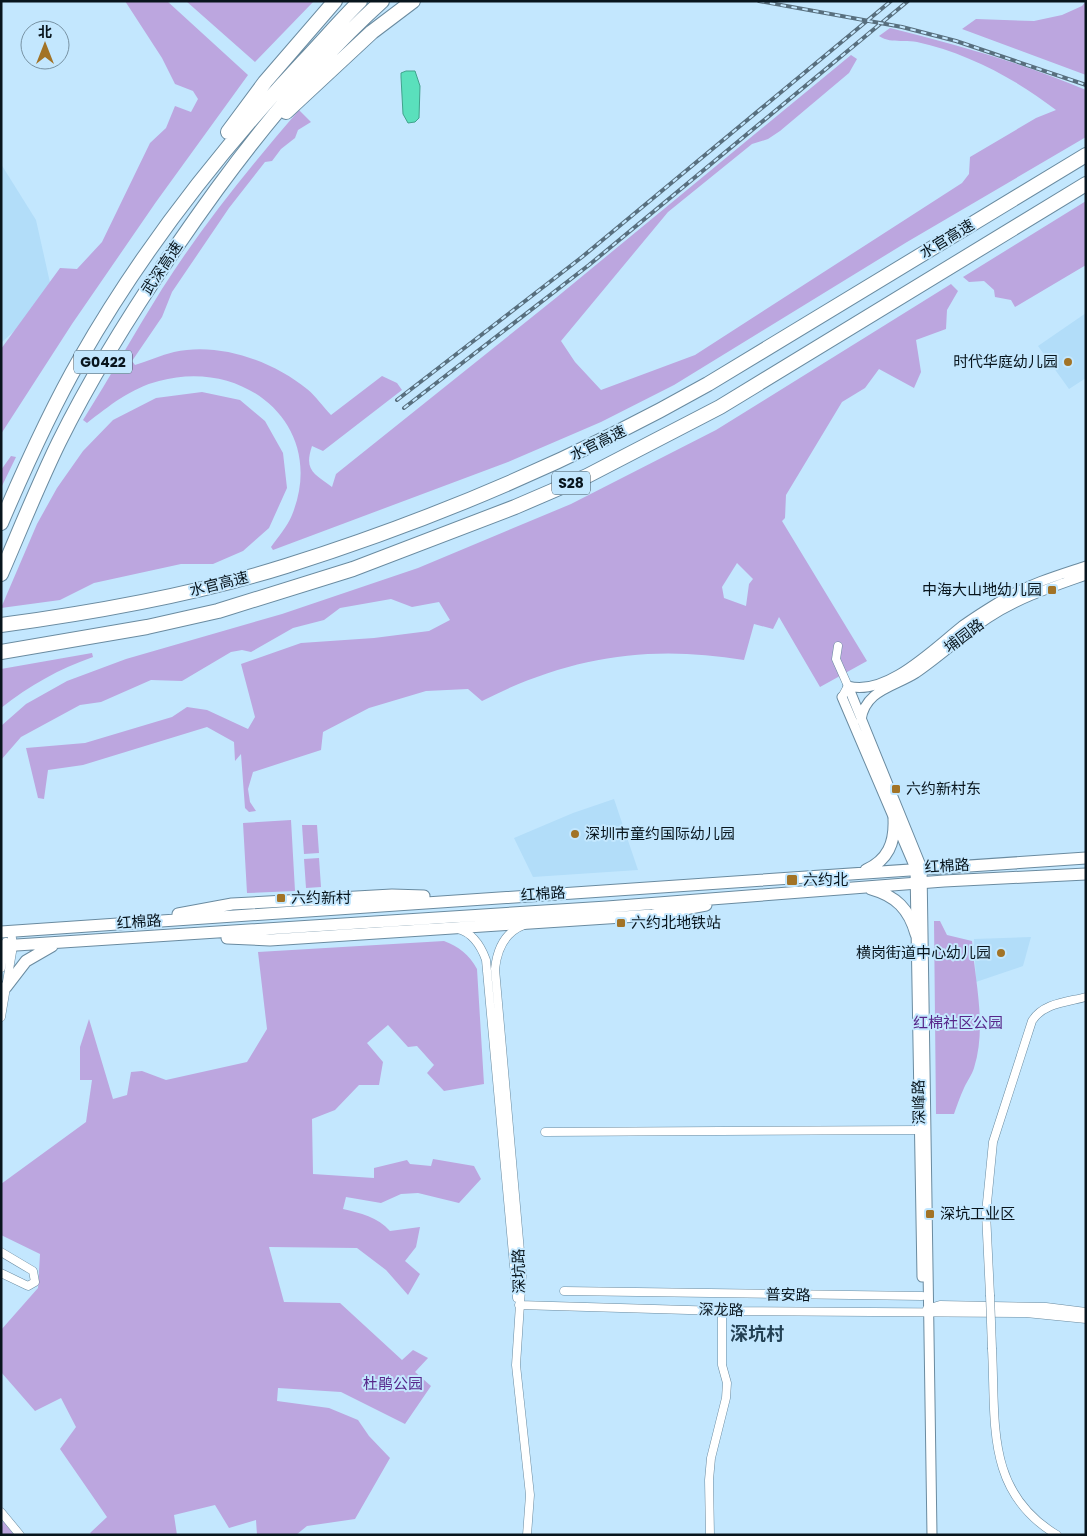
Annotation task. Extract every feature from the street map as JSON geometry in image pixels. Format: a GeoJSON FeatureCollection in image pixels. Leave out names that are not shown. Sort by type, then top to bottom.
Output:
{"type":"FeatureCollection","features":[{"type":"Feature","properties":{"kind":"highway"},"geometry":{"type":"LineString","coordinates":[[183,201],[210,157],[264,82],[335,1]]}},
{"type":"Feature","properties":{"kind":"highway","name":"武深高速"},"geometry":{"type":"LineString","coordinates":[[1,523],[52,412],[80,359],[123,289],[183,201],[237,134],[360,1]]}},
{"type":"Feature","properties":{"kind":"highway","name":"武深高速"},"geometry":{"type":"LineString","coordinates":[[1,574],[60,442],[115,340],[196,218],[250,144],[312,70],[382,1]]}},
{"type":"Feature","properties":{"kind":"highway"},"geometry":{"type":"LineString","coordinates":[[250,144],[372,32],[414,1]]}},
{"type":"Feature","properties":{"kind":"highway","name":"水官高速"},"geometry":{"type":"LineString","coordinates":[[3,625],[142,602],[285,566],[430,515],[507,484],[579,452],[685,397],[1086,155]]}},
{"type":"Feature","properties":{"kind":"highway","name":"水官高速"},"geometry":{"type":"LineString","coordinates":[[1,652],[147,628],[235,606],[353,569],[524,503],[587,476],[720,408],[1086,184]]}},
{"type":"Feature","properties":{"kind":"main road"},"geometry":{"type":"LineString","coordinates":[[861,872],[873,867],[888,853],[895,832],[894,819]]}},
{"type":"Feature","properties":{"kind":"main road","name":"红棉路"},"geometry":{"type":"LineString","coordinates":[[6,932],[1086,858]]}},
{"type":"Feature","properties":{"kind":"main road","name":"红棉路"},"geometry":{"type":"LineString","coordinates":[[6,946],[729,898],[919,883],[1086,874]]}},
{"type":"Feature","properties":{"kind":"main road"},"geometry":{"type":"LineString","coordinates":[[854,888],[885,893],[897,900],[912,919],[916,934]]}},
{"type":"Feature","properties":{"kind":"main road"},"geometry":{"type":"LineString","coordinates":[[178,935],[270,940],[533,923],[662,914],[692,909],[729,898]]}},
{"type":"Feature","properties":{"kind":"main road"},"geometry":{"type":"LineString","coordinates":[[6,987],[26,961],[48,947],[62,942]]}},
{"type":"Feature","properties":{"kind":"street","name":"埔园路"},"geometry":{"type":"LineString","coordinates":[[848,686],[862,689],[895,676],[909,668],[980,614],[1010,596],[1086,566]]}},
{"type":"Feature","properties":{"kind":"street","name":"埔园路"},"geometry":{"type":"LineString","coordinates":[[861,720],[865,706],[874,694],[913,675],[990,617],[1019,601],[1086,575]]}},
{"type":"Feature","properties":{"kind":"street","name":"深峰路"},"geometry":{"type":"LineString","coordinates":[[838,646],[836,659],[919,868],[932,1535]]}},
{"type":"Feature","properties":{"kind":"street","name":"深峰路"},"geometry":{"type":"LineString","coordinates":[[848,686],[842,697],[894,819],[919,868]]}},
{"type":"Feature","properties":{"kind":"street","name":"深峰路"},"geometry":{"type":"LineString","coordinates":[[919,883],[916,934],[923,1130],[922,1296],[927,1310],[926,1535]]}},
{"type":"Feature","properties":{"kind":"street","name":"深坑路"},"geometry":{"type":"LineString","coordinates":[[519,1305],[522,1274],[495,969],[496,958],[505,939],[521,926],[533,923]]}},
{"type":"Feature","properties":{"kind":"street","name":"深坑路"},"geometry":{"type":"LineString","coordinates":[[455,928],[464,930],[477,941],[486,960],[514,1274],[519,1305]]}},
{"type":"Feature","properties":{"kind":"street"},"geometry":{"type":"LineString","coordinates":[[1,1017],[6,987],[6,932]]}},
{"type":"Feature","properties":{"kind":"street"},"geometry":{"type":"LineString","coordinates":[[1,968],[6,946]]}},
{"type":"Feature","properties":{"kind":"street"},"geometry":{"type":"LineString","coordinates":[[1057,1535],[1027,1513],[1009,1487],[1002,1468],[996,1432],[986,1213],[992,1142],[1032,1021],[1037,1013],[1044,1008],[1086,997]]}},
{"type":"Feature","properties":{"kind":"street"},"geometry":{"type":"LineString","coordinates":[[545,1132],[923,1130]]}},
{"type":"Feature","properties":{"kind":"street"},"geometry":{"type":"LineString","coordinates":[[1,1252],[33,1271],[35,1282],[28,1286],[1,1274]]}},
{"type":"Feature","properties":{"kind":"street","name":"普安路"},"geometry":{"type":"LineString","coordinates":[[564,1291],[922,1296]]}},
{"type":"Feature","properties":{"kind":"street","name":"深龙路"},"geometry":{"type":"LineString","coordinates":[[927,1310],[940,1304],[1026,1306],[1086,1312]]}},
{"type":"Feature","properties":{"kind":"street"},"geometry":{"type":"LineString","coordinates":[[519,1305],[516,1365],[530,1495],[526,1535]]}},
{"type":"Feature","properties":{"kind":"street","name":"深龙路"},"geometry":{"type":"LineString","coordinates":[[519,1305],[722,1310],[927,1310],[1046,1314],[1086,1319]]}},
{"type":"Feature","properties":{"kind":"street"},"geometry":{"type":"LineString","coordinates":[[710,1535],[710,1465],[728,1383],[722,1364],[722,1310]]}},
{"type":"Feature","properties":{"kind":"street"},"geometry":{"type":"LineString","coordinates":[[1,1512],[20,1535]]}},
{"type":"Feature","properties":{"kind":"shaded area"},"geometry":{"type":"Polygon","coordinates":[[[415,71],[420,86],[419,118],[415,122],[408,123],[403,114],[401,77],[401,73],[415,71]]]}},
{"type":"Feature","properties":{"kind":"shaded area"},"geometry":{"type":"Polygon","coordinates":[[[1,164],[36,220],[53,296],[1,343],[1,164]]]}},
{"type":"Feature","properties":{"kind":"shaded area","name":"时代华庭幼儿园"},"geometry":{"type":"Polygon","coordinates":[[[1086,313],[1086,378],[1069,389],[1038,346],[1086,313]]]}},
{"type":"Feature","properties":{"kind":"shaded area","name":"深圳市童约国际幼儿园"},"geometry":{"type":"Polygon","coordinates":[[[614,799],[638,870],[533,877],[514,838],[573,813],[614,799]]]}},
{"type":"Feature","properties":{"kind":"shaded area","name":"横岗街道中心幼儿园"},"geometry":{"type":"Polygon","coordinates":[[[1031,937],[1023,966],[976,982],[974,939],[1031,937]]]}},
{"type":"Feature","properties":{"kind":"green space"},"geometry":{"type":"Polygon","coordinates":[[[125,1],[167,1],[248,75],[156,202],[72,324],[1,434],[1,349],[60,268],[77,269],[102,242],[150,143],[166,128],[175,106],[191,112],[198,99],[193,91],[175,84],[162,58],[125,1]]]}},
{"type":"Feature","properties":{"kind":"green space"},"geometry":{"type":"Polygon","coordinates":[[[186,1],[314,1],[255,62],[186,1]]]}},
{"type":"Feature","properties":{"kind":"green space"},"geometry":{"type":"Polygon","coordinates":[[[1086,1],[1086,75],[962,29],[976,19],[1034,21],[1062,15],[1082,6],[1086,1]]]}},
{"type":"Feature","properties":{"kind":"green space"},"geometry":{"type":"Polygon","coordinates":[[[890,28],[990,55],[1086,90],[1086,137],[907,242],[674,385],[601,422],[508,462],[273,550],[271,547],[292,515],[300,483],[298,453],[288,427],[271,406],[248,389],[221,379],[191,376],[159,381],[130,393],[87,423],[83,420],[162,289],[193,242],[299,110],[311,122],[298,130],[295,138],[281,149],[272,161],[265,162],[229,208],[172,292],[162,317],[132,361],[135,365],[169,353],[191,350],[227,352],[245,356],[262,362],[293,379],[310,392],[331,415],[382,376],[397,383],[402,390],[323,451],[312,446],[310,466],[315,474],[332,487],[336,474],[557,297],[851,55],[857,59],[849,73],[780,131],[768,139],[752,144],[668,212],[561,341],[575,362],[601,390],[695,355],[962,183],[969,174],[970,157],[1036,118],[1056,110],[1008,78],[972,60],[936,47],[912,41],[893,41],[879,36],[890,28]]]}},
{"type":"Feature","properties":{"kind":"green space"},"geometry":{"type":"Polygon","coordinates":[[[1086,201],[1086,265],[1015,307],[1011,300],[995,297],[994,290],[984,281],[969,282],[963,277],[1086,201]]]}},
{"type":"Feature","properties":{"kind":"green space"},"geometry":{"type":"Polygon","coordinates":[[[951,284],[958,291],[947,310],[946,329],[916,340],[921,372],[914,388],[879,369],[865,388],[842,402],[786,495],[785,518],[782,521],[867,661],[820,687],[779,617],[773,629],[754,624],[744,660],[675,653],[609,658],[577,664],[546,674],[482,701],[468,689],[426,691],[369,708],[323,732],[321,750],[253,772],[248,789],[250,802],[256,811],[249,812],[245,808],[241,754],[235,761],[234,742],[207,727],[83,765],[48,770],[44,799],[38,798],[26,748],[85,743],[172,717],[187,707],[207,710],[248,729],[255,717],[241,664],[301,643],[374,638],[429,631],[450,620],[439,602],[412,607],[391,599],[340,608],[324,620],[293,628],[251,652],[242,650],[231,652],[182,681],[151,680],[101,702],[80,705],[21,737],[1,760],[1,726],[26,704],[67,681],[126,659],[282,614],[418,568],[571,504],[716,430],[951,284]],[[737,563],[722,587],[724,598],[746,606],[749,584],[753,579],[737,563]]]}},
{"type":"Feature","properties":{"kind":"green space"},"geometry":{"type":"Polygon","coordinates":[[[202,392],[240,400],[265,421],[283,453],[287,488],[269,528],[243,551],[213,564],[181,564],[94,583],[60,600],[1,608],[37,524],[57,488],[83,451],[113,420],[156,398],[202,392]]]}},
{"type":"Feature","properties":{"kind":"green space"},"geometry":{"type":"Polygon","coordinates":[[[11,456],[16,457],[1,488],[1,470],[11,456]]]}},
{"type":"Feature","properties":{"kind":"green space"},"geometry":{"type":"Polygon","coordinates":[[[92,653],[93,657],[45,678],[1,708],[1,669],[92,653]]]}},
{"type":"Feature","properties":{"kind":"green space"},"geometry":{"type":"Polygon","coordinates":[[[291,820],[295,891],[247,893],[243,823],[291,820]]]}},
{"type":"Feature","properties":{"kind":"green space"},"geometry":{"type":"Polygon","coordinates":[[[302,825],[317,825],[319,853],[304,854],[302,825]]]}},
{"type":"Feature","properties":{"kind":"green space"},"geometry":{"type":"Polygon","coordinates":[[[319,858],[321,887],[306,888],[304,859],[319,858]]]}},
{"type":"Feature","properties":{"kind":"green space","name":"红棉社区公园"},"geometry":{"type":"Polygon","coordinates":[[[934,921],[940,921],[947,935],[972,941],[977,989],[980,1020],[978,1052],[973,1071],[954,1114],[936,1114],[934,921]]]}},
{"type":"Feature","properties":{"kind":"green space","name":"杜鹃公园"},"geometry":{"type":"Polygon","coordinates":[[[444,941],[463,952],[471,959],[477,969],[484,1084],[444,1091],[427,1073],[434,1065],[417,1046],[408,1047],[388,1025],[367,1043],[383,1062],[379,1085],[359,1085],[335,1110],[312,1119],[313,1174],[374,1178],[374,1168],[407,1160],[410,1164],[431,1166],[433,1159],[474,1166],[481,1179],[459,1203],[418,1193],[401,1194],[381,1203],[346,1197],[343,1209],[374,1219],[390,1231],[420,1227],[416,1247],[405,1261],[420,1274],[408,1295],[386,1270],[357,1248],[269,1247],[284,1302],[340,1303],[402,1360],[413,1350],[428,1358],[415,1372],[431,1386],[405,1424],[341,1392],[278,1388],[277,1401],[329,1408],[358,1420],[369,1436],[390,1458],[355,1519],[307,1526],[296,1535],[257,1535],[256,1520],[229,1528],[215,1505],[174,1515],[177,1535],[92,1535],[90,1533],[107,1517],[60,1449],[76,1427],[61,1398],[35,1411],[1,1372],[1,1330],[38,1288],[40,1254],[1,1235],[1,1184],[86,1122],[92,1080],[80,1080],[80,1047],[89,1019],[113,1099],[127,1095],[131,1072],[142,1071],[166,1080],[247,1062],[267,1029],[258,952],[444,941]]]}},
{"type":"Feature","properties":{"kind":"green space"},"geometry":{"type":"Polygon","coordinates":[[[3,1520],[14,1535],[1,1535],[3,1520]]]}},
{"type":"Feature","properties":{"kind":"railway"},"geometry":{"type":"LineString","coordinates":[[759,1],[902,27],[956,41],[1086,85]]}},
{"type":"Feature","properties":{"kind":"railway"},"geometry":{"type":"LineString","coordinates":[[397,400],[582,257],[891,1]]}},
{"type":"Feature","properties":{"kind":"railway"},"geometry":{"type":"LineString","coordinates":[[404,408],[589,265],[908,1]]}},
{"type":"Feature","properties":{"kind":"place","name":"时代华庭幼儿园"},"geometry":{"type":"Point","coordinates":[1068,362]}},
{"type":"Feature","properties":{"kind":"place","name":"中海大山地幼儿园"},"geometry":{"type":"Point","coordinates":[1052,590]}},
{"type":"Feature","properties":{"kind":"place","name":"六约新村东"},"geometry":{"type":"Point","coordinates":[896,789]}},
{"type":"Feature","properties":{"kind":"place","name":"深圳市童约国际幼儿园"},"geometry":{"type":"Point","coordinates":[575,834]}},
{"type":"Feature","properties":{"kind":"place","name":"六约北"},"geometry":{"type":"Point","coordinates":[792,880]}},
{"type":"Feature","properties":{"kind":"place","name":"六约新村"},"geometry":{"type":"Point","coordinates":[281,898]}},
{"type":"Feature","properties":{"kind":"place","name":"六约北地铁站"},"geometry":{"type":"Point","coordinates":[621,923]}},
{"type":"Feature","properties":{"kind":"place","name":"横岗街道中心幼儿园"},"geometry":{"type":"Point","coordinates":[1001,953]}},
{"type":"Feature","properties":{"kind":"place","name":"深坑工业区"},"geometry":{"type":"Point","coordinates":[930,1214]}},
{"type":"Feature","properties":{"kind":"district","name":"深坑村"},"geometry":{"type":"Point","coordinates":[757,1334]}}]}
